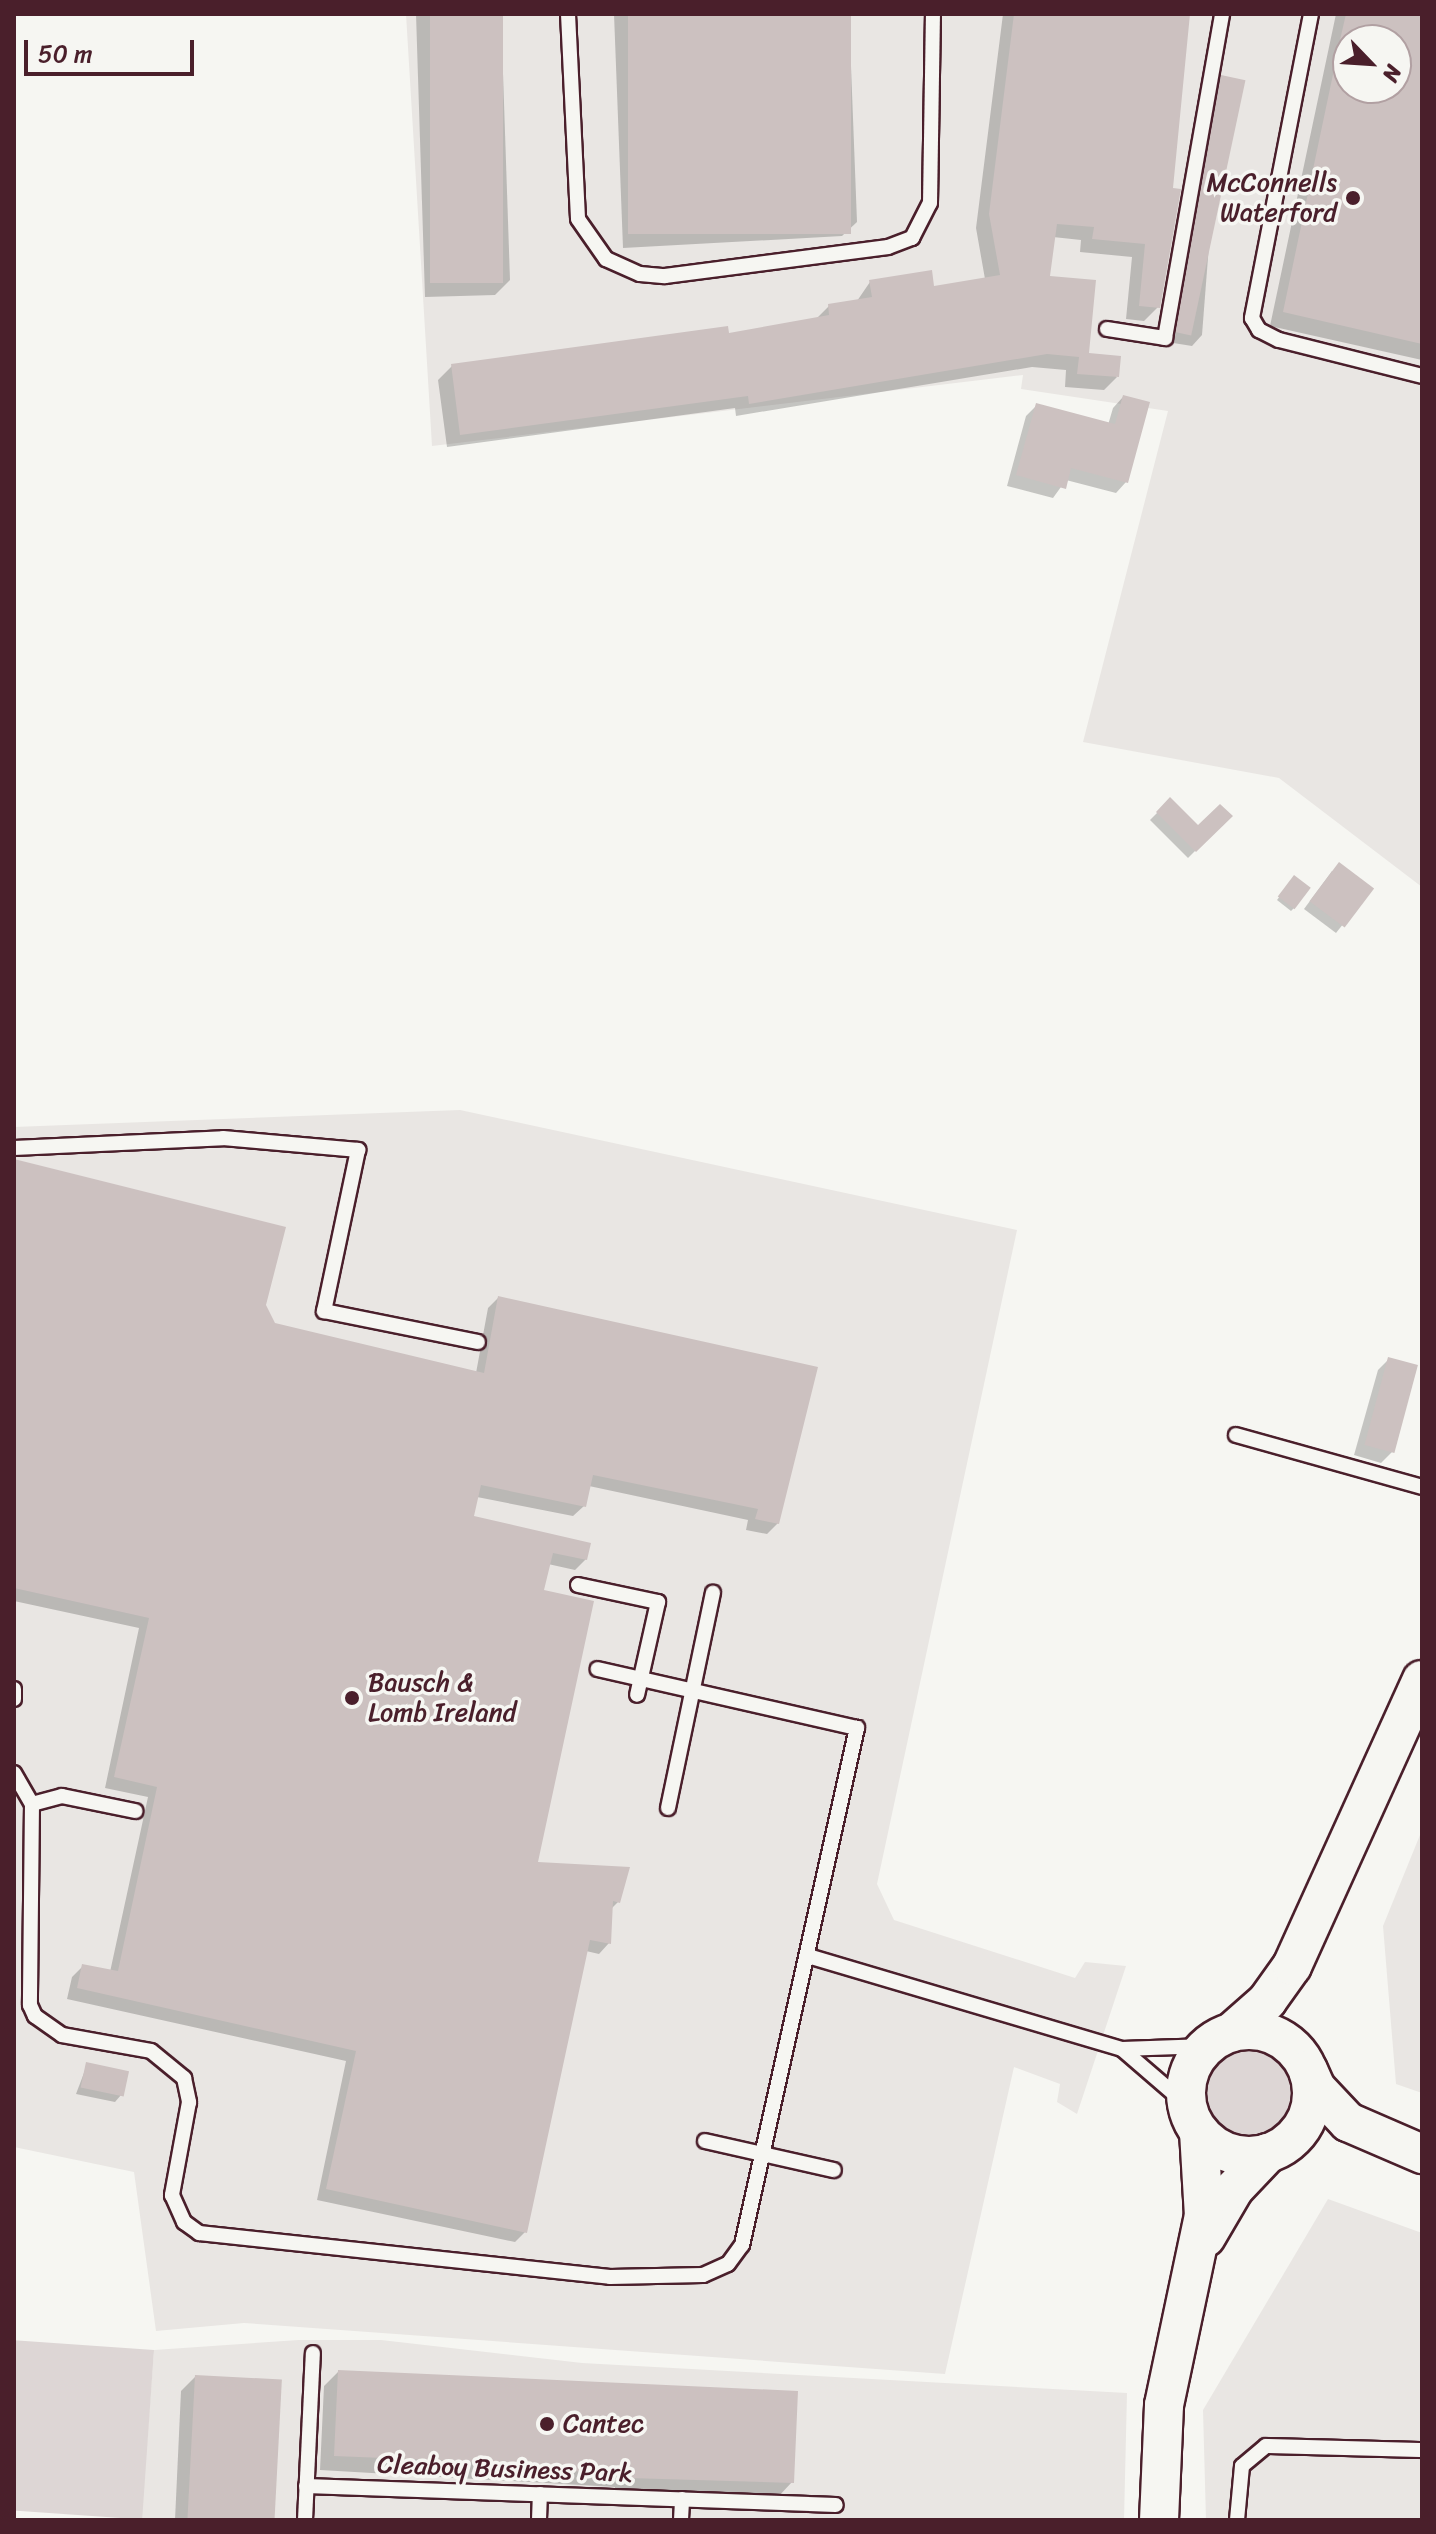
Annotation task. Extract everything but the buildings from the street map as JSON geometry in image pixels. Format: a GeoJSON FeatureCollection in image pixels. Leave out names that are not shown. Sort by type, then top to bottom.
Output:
{"type":"FeatureCollection","features":[{"type":"Feature","properties":{"kind":"street"},"geometry":{"type":"LineString","coordinates":[[1159,2520],[1164,2405],[1195,2267],[1206,2189],[1193,2118],[1189,2073],[1219,2039],[1275,1990],[1304,1942],[1422,1680]]}},
{"type":"Feature","properties":{"kind":"street"},"geometry":{"type":"LineString","coordinates":[[1195,2267],[1222,2206],[1308,2115],[1311,2083],[1290,2016],[1304,1942]]}},
{"type":"Feature","properties":{"kind":"street"},"geometry":{"type":"LineString","coordinates":[[1219,2039],[1270,2033],[1304,2062],[1334,2111],[1407,2149]]}},
{"type":"Feature","properties":{"kind":"street"},"geometry":{"type":"LineString","coordinates":[[1193,2118],[1234,2154],[1347,2133],[1407,2149]]}},
{"type":"Feature","properties":{"kind":"lane"},"geometry":{"type":"LineString","coordinates":[[568,14],[573,188],[578,219],[606,259],[651,276],[888,247],[912,238],[930,203],[933,14]]}},
{"type":"Feature","properties":{"kind":"lane"},"geometry":{"type":"LineString","coordinates":[[1107,329],[1165,338],[1222,14]]}},
{"type":"Feature","properties":{"kind":"lane"},"geometry":{"type":"LineString","coordinates":[[1311,14],[1252,318],[1259,330],[1279,340],[1422,376]]}},
{"type":"Feature","properties":{"kind":"lane"},"geometry":{"type":"LineString","coordinates":[[14,1148],[223,1138],[358,1150],[324,1311],[478,1342]]}},
{"type":"Feature","properties":{"kind":"lane"},"geometry":{"type":"LineString","coordinates":[[1236,1435],[1422,1487]]}},
{"type":"Feature","properties":{"kind":"lane"},"geometry":{"type":"LineString","coordinates":[[578,1585],[658,1602],[637,1695]]}},
{"type":"Feature","properties":{"kind":"lane"},"geometry":{"type":"LineString","coordinates":[[668,1808],[713,1593]]}},
{"type":"Feature","properties":{"kind":"lane"},"geometry":{"type":"LineString","coordinates":[[14,1773],[32,1804],[30,2005],[48,2028],[151,2051],[184,2078],[189,2102],[172,2195],[184,2222],[199,2233],[610,2277],[703,2275],[728,2264],[742,2245],[857,1728],[598,1669]]}},
{"type":"Feature","properties":{"kind":"lane"},"geometry":{"type":"LineString","coordinates":[[14,1689],[14,1699]]}},
{"type":"Feature","properties":{"kind":"lane"},"geometry":{"type":"LineString","coordinates":[[32,1804],[62,1796],[135,1811]]}},
{"type":"Feature","properties":{"kind":"lane"},"geometry":{"type":"LineString","coordinates":[[808,1956],[1122,2049],[1219,2039]]}},
{"type":"Feature","properties":{"kind":"lane"},"geometry":{"type":"LineString","coordinates":[[1122,2049],[1193,2118]]}},
{"type":"Feature","properties":{"kind":"lane"},"geometry":{"type":"LineString","coordinates":[[705,2141],[834,2170]]}},
{"type":"Feature","properties":{"kind":"lane"},"geometry":{"type":"LineString","coordinates":[[305,2520],[313,2353]]}},
{"type":"Feature","properties":{"kind":"lane"},"geometry":{"type":"LineString","coordinates":[[1237,2520],[1242,2466],[1266,2446],[1422,2450]]}},
{"type":"Feature","properties":{"kind":"lane","name":"Cleaboy Business Park"},"geometry":{"type":"LineString","coordinates":[[306,2486],[836,2505]]}},
{"type":"Feature","properties":{"kind":"lane"},"geometry":{"type":"LineString","coordinates":[[539,2520],[540,2494]]}},
{"type":"Feature","properties":{"kind":"lane"},"geometry":{"type":"LineString","coordinates":[[681,2520],[682,2499]]}},
{"type":"Feature","properties":{"kind":"shaded area"},"geometry":{"type":"Polygon","coordinates":[[[406,14],[1422,14],[1422,887],[1279,778],[1083,742],[1168,411],[1021,389],[1023,375],[432,446],[406,14]]]}},
{"type":"Feature","properties":{"kind":"shaded area"},"geometry":{"type":"Polygon","coordinates":[[[460,1110],[1017,1230],[877,1884],[894,1920],[1075,1978],[1085,1962],[1126,1966],[1077,2114],[1057,2102],[1060,2084],[1014,2067],[945,2374],[244,2323],[156,2331],[134,2172],[14,2147],[14,1127],[460,1110]]]}},
{"type":"Feature","properties":{"kind":"shaded area"},"geometry":{"type":"Polygon","coordinates":[[[1422,1830],[1422,2093],[1396,2084],[1383,1926],[1422,1830]]]}},
{"type":"Feature","properties":{"kind":"shaded area"},"geometry":{"type":"Polygon","coordinates":[[[1248,2050],[1265,2053],[1284,2069],[1291,2093],[1288,2110],[1272,2129],[1248,2136],[1231,2133],[1212,2117],[1205,2093],[1208,2076],[1224,2057],[1248,2050]]]}},
{"type":"Feature","properties":{"kind":"shaded area"},"geometry":{"type":"Polygon","coordinates":[[[1328,2199],[1422,2233],[1422,2520],[1206,2520],[1203,2410],[1328,2199]]]}},
{"type":"Feature","properties":{"kind":"shaded area"},"geometry":{"type":"Polygon","coordinates":[[[14,2340],[154,2350],[142,2520],[14,2511],[14,2340]]]}},
{"type":"Feature","properties":{"kind":"shaded area"},"geometry":{"type":"Polygon","coordinates":[[[299,2340],[381,2340],[582,2363],[1127,2393],[1124,2520],[141,2520],[154,2350],[299,2340]]]}},
{"type":"Feature","properties":{"kind":"place","name":"McConnells Waterford"},"geometry":{"type":"Point","coordinates":[1353,198]}},
{"type":"Feature","properties":{"kind":"place","name":"Bausch & Lomb Ireland"},"geometry":{"type":"Point","coordinates":[352,1698]}},
{"type":"Feature","properties":{"kind":"place","name":"Cantec"},"geometry":{"type":"Point","coordinates":[547,2424]}}]}
